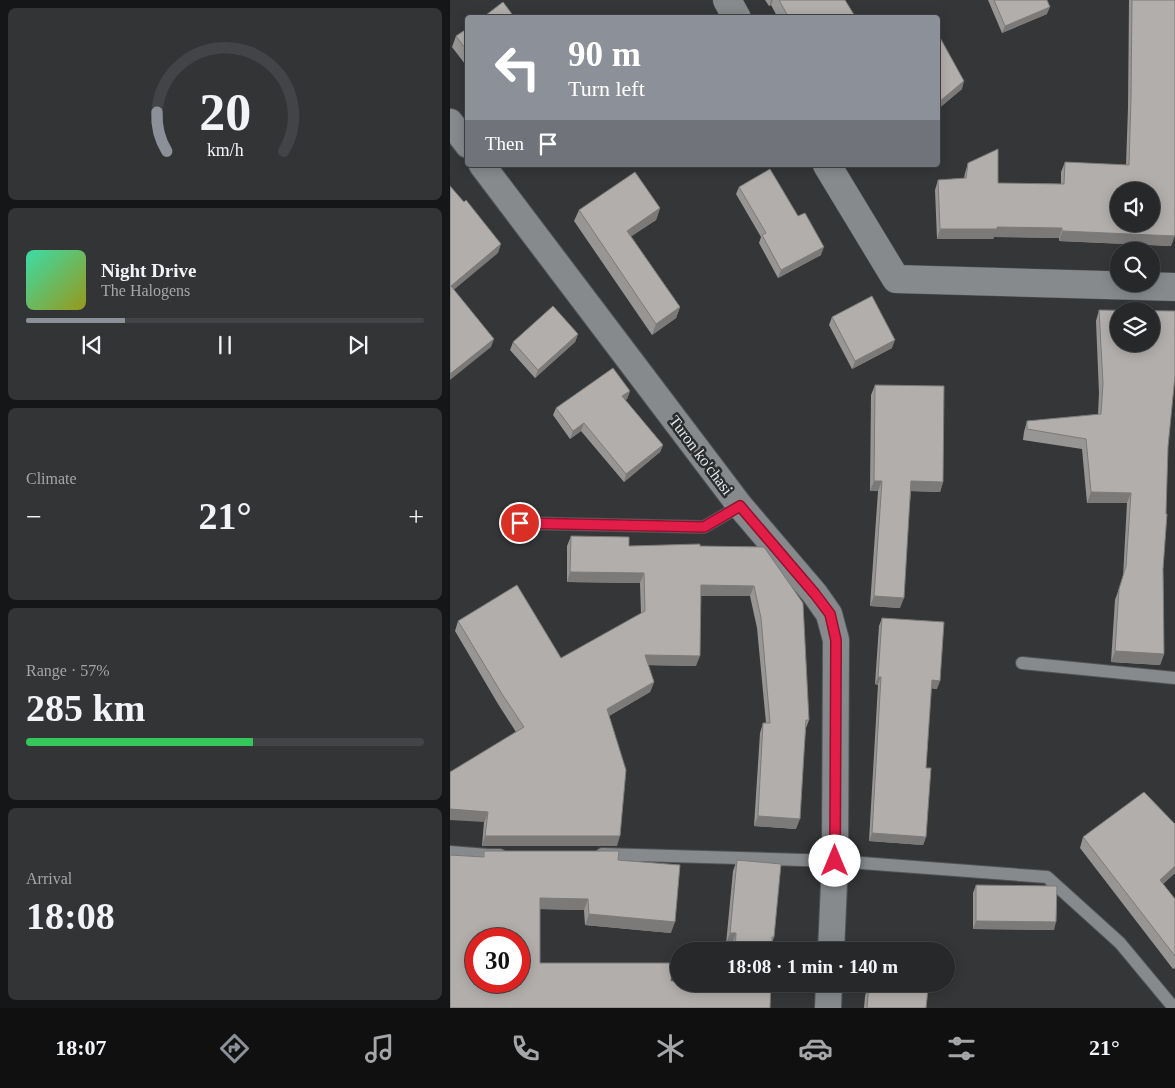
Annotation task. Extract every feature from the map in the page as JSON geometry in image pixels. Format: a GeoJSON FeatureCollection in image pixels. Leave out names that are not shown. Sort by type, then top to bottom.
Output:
{"type":"FeatureCollection","features":[{"type":"Feature","properties":{"kind":"street"},"geometry":{"type":"LineString","coordinates":[[727,0],[736,15]]}},
{"type":"Feature","properties":{"kind":"street"},"geometry":{"type":"LineString","coordinates":[[450,122],[465,141]]}},
{"type":"Feature","properties":{"kind":"street","name":"Turon ko'chasi"},"geometry":{"type":"LineString","coordinates":[[484,167],[740,506],[830,614],[836,640],[835,861],[831,942]]}},
{"type":"Feature","properties":{"kind":"street"},"geometry":{"type":"LineString","coordinates":[[828,167],[896,279],[1175,287]]}},
{"type":"Feature","properties":{"kind":"street"},"geometry":{"type":"LineString","coordinates":[[828,1008],[829,992]]}},
{"type":"Feature","properties":{"kind":"lane"},"geometry":{"type":"LineString","coordinates":[[520,523],[704,527],[740,506]]}},
{"type":"Feature","properties":{"kind":"lane"},"geometry":{"type":"LineString","coordinates":[[1022,663],[1175,678]]}},
{"type":"Feature","properties":{"kind":"lane"},"geometry":{"type":"LineString","coordinates":[[450,852],[516,855]]}},
{"type":"Feature","properties":{"kind":"lane"},"geometry":{"type":"LineString","coordinates":[[592,854],[835,861],[1047,877],[1120,943],[1174,1008]]}},
{"type":"Feature","properties":{"kind":"building"},"geometry":{"type":"Polygon","coordinates":[[[779,0],[845,0],[854,15],[787,15],[779,0]]]}},
{"type":"Feature","properties":{"kind":"building"},"geometry":{"type":"Polygon","coordinates":[[[994,0],[1047,0],[1050,7],[1005,26],[994,0]]]}},
{"type":"Feature","properties":{"kind":"building"},"geometry":{"type":"Polygon","coordinates":[[[1132,0],[1175,0],[1175,236],[1062,231],[1062,228],[997,227],[997,229],[940,229],[938,180],[966,178],[968,163],[998,149],[998,183],[1064,184],[1065,162],[1129,165],[1132,0]]]}},
{"type":"Feature","properties":{"kind":"building"},"geometry":{"type":"Polygon","coordinates":[[[503,2],[513,15],[486,15],[503,2]]]}},
{"type":"Feature","properties":{"kind":"building"},"geometry":{"type":"Polygon","coordinates":[[[465,30],[465,48],[456,36],[465,30]]]}},
{"type":"Feature","properties":{"kind":"building"},"geometry":{"type":"Polygon","coordinates":[[[940,38],[964,81],[940,101],[940,38]]]}},
{"type":"Feature","properties":{"kind":"building"},"geometry":{"type":"Polygon","coordinates":[[[770,169],[798,216],[805,213],[824,247],[781,270],[762,235],[766,233],[739,187],[770,169]]]}},
{"type":"Feature","properties":{"kind":"building"},"geometry":{"type":"Polygon","coordinates":[[[635,172],[660,208],[627,231],[680,307],[656,324],[579,210],[635,172]]]}},
{"type":"Feature","properties":{"kind":"building"},"geometry":{"type":"Polygon","coordinates":[[[450,186],[464,202],[466,200],[501,244],[451,286],[494,339],[450,374],[450,186]]]}},
{"type":"Feature","properties":{"kind":"building"},"geometry":{"type":"Polygon","coordinates":[[[872,296],[895,340],[855,361],[832,317],[872,296]]]}},
{"type":"Feature","properties":{"kind":"building"},"geometry":{"type":"Polygon","coordinates":[[[553,306],[578,334],[538,370],[513,342],[553,306]]]}},
{"type":"Feature","properties":{"kind":"building"},"geometry":{"type":"Polygon","coordinates":[[[1099,310],[1110,310],[1110,352],[1160,352],[1160,311],[1175,311],[1175,376],[1168,447],[1167,514],[1163,569],[1164,654],[1115,651],[1119,589],[1126,566],[1131,493],[1091,492],[1086,439],[1027,429],[1027,421],[1101,414],[1103,383],[1099,310]]]}},
{"type":"Feature","properties":{"kind":"building"},"geometry":{"type":"Polygon","coordinates":[[[613,368],[630,391],[622,396],[663,445],[626,474],[584,423],[573,431],[556,408],[613,368]]]}},
{"type":"Feature","properties":{"kind":"building"},"geometry":{"type":"Polygon","coordinates":[[[875,385],[944,386],[943,482],[911,481],[904,598],[874,596],[882,481],[874,481],[875,385]]]}},
{"type":"Feature","properties":{"kind":"building"},"geometry":{"type":"Polygon","coordinates":[[[571,536],[629,537],[629,546],[700,544],[700,546],[764,547],[803,603],[809,720],[806,720],[800,819],[758,816],[763,723],[770,723],[761,618],[754,586],[701,585],[700,656],[645,655],[654,682],[607,709],[626,770],[620,836],[485,836],[488,812],[450,809],[450,772],[524,727],[458,621],[517,585],[561,658],[645,611],[644,573],[570,572],[571,536]]]}},
{"type":"Feature","properties":{"kind":"building"},"geometry":{"type":"Polygon","coordinates":[[[882,618],[944,622],[940,681],[932,680],[926,768],[931,768],[926,837],[872,833],[881,677],[878,677],[882,618]]]}},
{"type":"Feature","properties":{"kind":"building"},"geometry":{"type":"Polygon","coordinates":[[[1144,792],[1175,824],[1175,866],[1160,880],[1175,899],[1175,956],[1083,837],[1144,792]]]}},
{"type":"Feature","properties":{"kind":"building"},"geometry":{"type":"Polygon","coordinates":[[[484,851],[619,851],[618,860],[680,865],[675,922],[589,914],[588,899],[540,898],[540,963],[670,963],[670,992],[771,992],[770,1008],[450,1008],[450,855],[484,857],[484,851]]]}},
{"type":"Feature","properties":{"kind":"building"},"geometry":{"type":"Polygon","coordinates":[[[737,860],[781,864],[772,942],[736,942],[736,933],[730,933],[737,860]]]}},
{"type":"Feature","properties":{"kind":"building"},"geometry":{"type":"Polygon","coordinates":[[[976,885],[1057,886],[1056,922],[976,921],[976,885]]]}},
{"type":"Feature","properties":{"kind":"building"},"geometry":{"type":"Polygon","coordinates":[[[868,992],[928,992],[926,1008],[867,1008],[868,992]]]}},
{"type":"Feature","properties":{"kind":"route"},"geometry":{"type":"LineString","coordinates":[[520,523],[704,527],[740,506],[830,614],[836,640],[835,861]]}}]}
